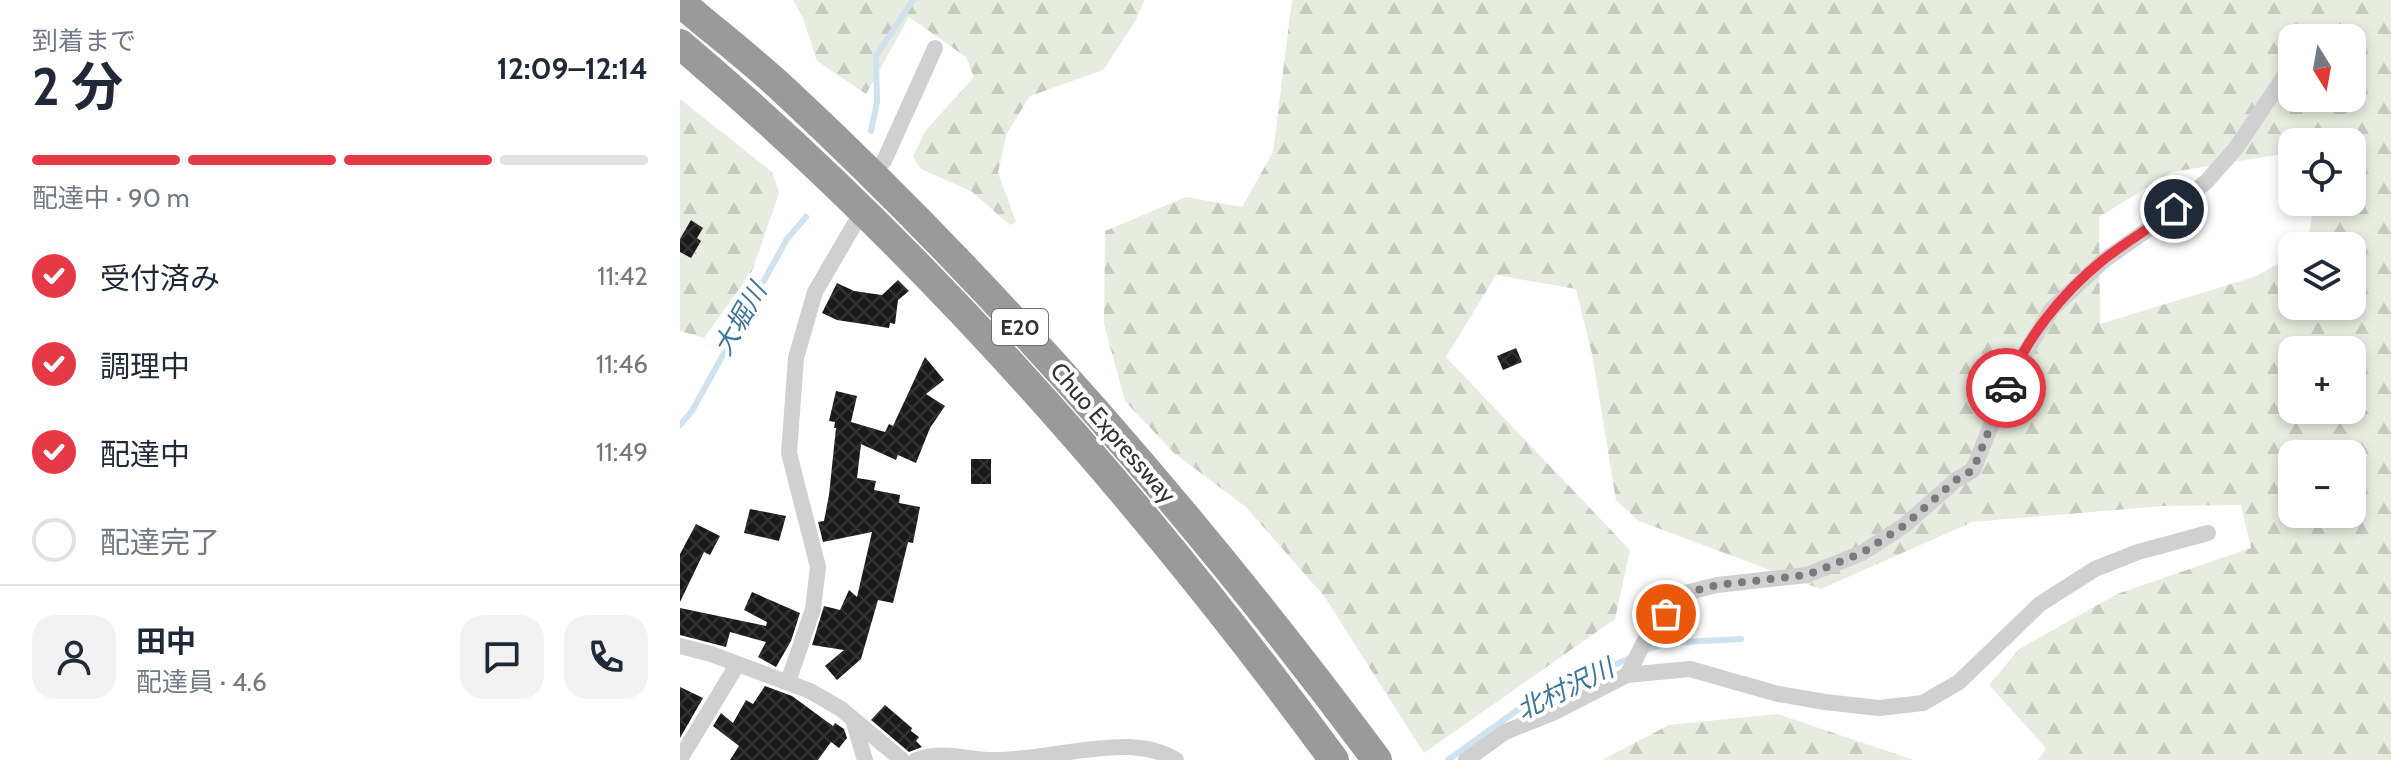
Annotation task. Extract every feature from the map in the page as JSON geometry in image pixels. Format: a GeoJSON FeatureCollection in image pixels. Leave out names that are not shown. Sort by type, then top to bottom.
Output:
{"type":"FeatureCollection","features":[{"type":"Feature","properties":{"kind":"highway","name":"Chuo Expressway"},"geometry":{"type":"LineString","coordinates":[[680,2],[785,91],[964,267],[1086,400],[1204,538],[1377,760]]}},
{"type":"Feature","properties":{"kind":"highway","name":"Chuo Expressway"},"geometry":{"type":"LineString","coordinates":[[680,44],[763,114],[940,289],[1051,410],[1178,557],[1334,760]]}},
{"type":"Feature","properties":{"kind":"street"},"geometry":{"type":"LineString","coordinates":[[884,161],[935,48]]}},
{"type":"Feature","properties":{"kind":"street"},"geometry":{"type":"LineString","coordinates":[[1627,675],[1648,635],[1685,593],[1717,585],[1807,575],[1862,553],[1905,525],[1956,480],[1973,470],[2012,374],[2052,309],[2103,261],[2157,223],[2207,181],[2236,148],[2278,86]]}},
{"type":"Feature","properties":{"kind":"street"},"geometry":{"type":"LineString","coordinates":[[788,682],[813,609],[818,567],[789,453],[796,358],[815,292],[854,225]]}},
{"type":"Feature","properties":{"kind":"street"},"geometry":{"type":"LineString","coordinates":[[1466,760],[1505,732],[1555,712],[1627,675],[1690,669],[1778,694],[1825,702],[1879,708],[1923,703],[1959,682],[2040,604],[2095,569],[2138,552],[2208,533]]}},
{"type":"Feature","properties":{"kind":"street"},"geometry":{"type":"LineString","coordinates":[[680,646],[788,682],[841,709],[854,723],[902,760]]}},
{"type":"Feature","properties":{"kind":"street"},"geometry":{"type":"LineString","coordinates":[[680,759],[737,665]]}},
{"type":"Feature","properties":{"kind":"street"},"geometry":{"type":"LineString","coordinates":[[854,723],[865,760]]}},
{"type":"Feature","properties":{"kind":"street"},"geometry":{"type":"LineString","coordinates":[[916,760],[935,754],[993,760],[1053,757],[1094,749],[1130,747],[1163,752],[1176,760]]}},
{"type":"Feature","properties":{"kind":"green space"},"geometry":{"type":"Polygon","coordinates":[[[793,0],[1144,0],[1136,20],[1103,70],[1030,96],[1006,135],[998,173],[1016,222],[1010,225],[971,191],[921,169],[913,157],[925,131],[974,77],[966,57],[909,17],[866,94],[817,61],[803,18],[793,0]]]}},
{"type":"Feature","properties":{"kind":"green space"},"geometry":{"type":"Polygon","coordinates":[[[1292,0],[2391,0],[2391,760],[2038,760],[2046,748],[1989,685],[2019,649],[2117,594],[2251,548],[2241,505],[2163,506],[1972,522],[1821,589],[1639,521],[1616,500],[1592,354],[1576,289],[1496,275],[1446,357],[1630,550],[1615,619],[1424,753],[1324,596],[1246,507],[1174,453],[1125,401],[1104,324],[1105,231],[1186,197],[1242,207],[1273,152],[1292,0]],[[2278,128],[2278,155],[2172,172],[2099,217],[2100,324],[2254,277],[2278,264],[2278,320],[2366,320],[2366,232],[2309,232],[2312,216],[2366,216],[2366,128],[2278,128]]]}},
{"type":"Feature","properties":{"kind":"green space"},"geometry":{"type":"Polygon","coordinates":[[[680,99],[772,172],[779,193],[752,271],[704,338],[680,331],[680,99]]]}},
{"type":"Feature","properties":{"kind":"green space"},"geometry":{"type":"Polygon","coordinates":[[[1777,714],[1914,760],[1602,760],[1669,725],[1777,714]]]}},
{"type":"Feature","properties":{"kind":"building"},"geometry":{"type":"Polygon","coordinates":[[[691,220],[703,228],[697,238],[701,241],[691,258],[680,252],[680,239],[691,220]]]}},
{"type":"Feature","properties":{"kind":"building"},"geometry":{"type":"Polygon","coordinates":[[[898,280],[909,291],[898,300],[895,324],[890,323],[889,328],[837,320],[822,313],[837,283],[854,291],[882,295],[898,280]]]}},
{"type":"Feature","properties":{"kind":"building"},"geometry":{"type":"Polygon","coordinates":[[[1516,348],[1522,362],[1503,370],[1497,356],[1516,348]]]}},
{"type":"Feature","properties":{"kind":"building"},"geometry":{"type":"Polygon","coordinates":[[[925,357],[944,380],[926,394],[945,406],[930,428],[916,463],[898,455],[896,460],[861,444],[857,478],[876,481],[874,490],[900,495],[899,503],[920,507],[913,543],[908,542],[893,603],[878,600],[861,659],[837,680],[825,666],[844,650],[812,645],[824,606],[840,610],[849,590],[857,597],[872,532],[823,542],[818,522],[824,521],[829,495],[836,428],[835,422],[829,421],[836,391],[857,396],[851,422],[885,432],[889,424],[893,426],[925,357]]]}},
{"type":"Feature","properties":{"kind":"building"},"geometry":{"type":"Polygon","coordinates":[[[971,459],[991,459],[991,484],[971,484],[971,459]]]}},
{"type":"Feature","properties":{"kind":"building"},"geometry":{"type":"Polygon","coordinates":[[[750,509],[786,516],[779,541],[744,533],[750,509]]]}},
{"type":"Feature","properties":{"kind":"building"},"geometry":{"type":"Polygon","coordinates":[[[696,524],[720,536],[710,555],[704,552],[680,602],[680,554],[696,524]]]}},
{"type":"Feature","properties":{"kind":"building"},"geometry":{"type":"Polygon","coordinates":[[[752,592],[800,613],[791,641],[776,667],[758,657],[766,642],[730,632],[726,647],[680,635],[680,608],[766,626],[767,622],[744,610],[752,592]]]}},
{"type":"Feature","properties":{"kind":"building"},"geometry":{"type":"Polygon","coordinates":[[[765,686],[792,696],[833,726],[835,723],[844,729],[847,738],[839,748],[831,742],[818,760],[730,760],[739,746],[713,726],[721,713],[733,723],[746,700],[753,704],[765,686]]]}},
{"type":"Feature","properties":{"kind":"building"},"geometry":{"type":"Polygon","coordinates":[[[680,687],[703,698],[680,738],[680,687]]]}},
{"type":"Feature","properties":{"kind":"building"},"geometry":{"type":"Polygon","coordinates":[[[885,705],[912,728],[911,731],[919,737],[916,741],[922,747],[909,752],[871,720],[885,705]]]}},
{"type":"Feature","properties":{"kind":"waterway","name":"大堀川"},"geometry":{"type":"LineString","coordinates":[[871,131],[877,102],[876,56],[913,0]]}},
{"type":"Feature","properties":{"kind":"waterway","name":"大堀川"},"geometry":{"type":"LineString","coordinates":[[680,425],[692,411],[787,239],[806,217]]}},
{"type":"Feature","properties":{"kind":"waterway","name":"北村沢川"},"geometry":{"type":"LineString","coordinates":[[1642,652],[1665,643],[1741,639]]}},
{"type":"Feature","properties":{"kind":"waterway","name":"北村沢川"},"geometry":{"type":"LineString","coordinates":[[1448,760],[1523,706],[1632,657]]}},
{"type":"Feature","properties":{"kind":"way so far"},"geometry":{"type":"LineString","coordinates":[[1666,614],[1685,593],[1717,585],[1807,575],[1862,553],[1905,525],[1956,480],[1973,470],[2006,388]]}},
{"type":"Feature","properties":{"kind":"route"},"geometry":{"type":"LineString","coordinates":[[2006,388],[2052,309],[2103,261],[2174,209]]}}]}
